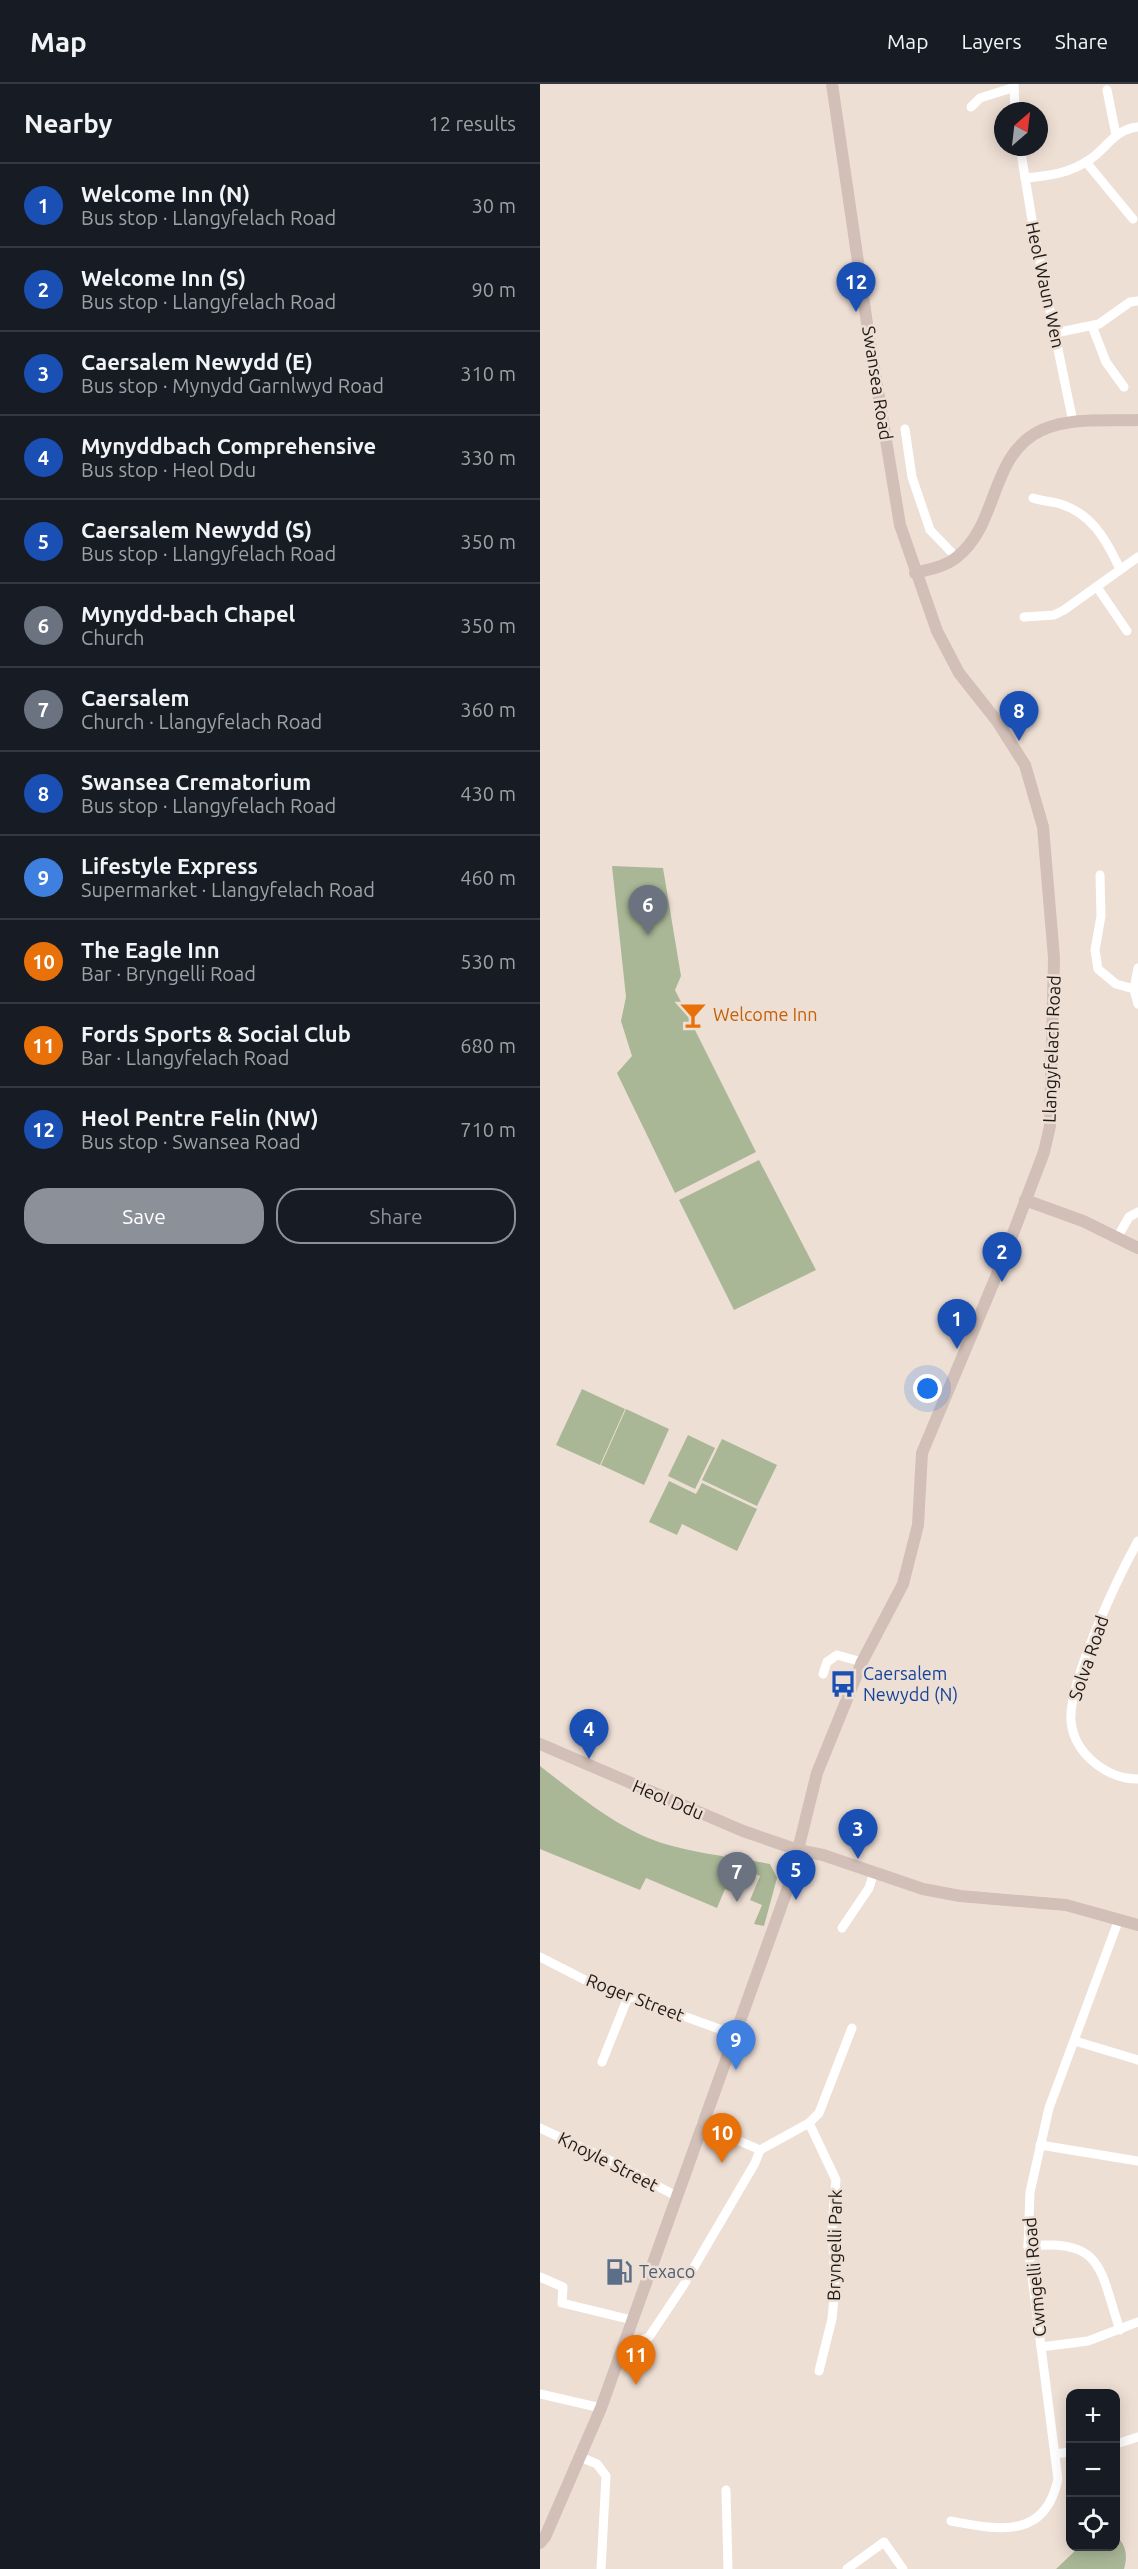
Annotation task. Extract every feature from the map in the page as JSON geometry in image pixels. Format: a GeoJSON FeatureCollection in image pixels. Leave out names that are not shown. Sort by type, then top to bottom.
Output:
{"type":"FeatureCollection","features":[{"type":"Feature","properties":{"kind":"main road","name":"Swansea Road"},"geometry":{"type":"LineString","coordinates":[[832,84],[869,337],[898,513],[915,573]]}},
{"type":"Feature","properties":{"kind":"main road"},"geometry":{"type":"LineString","coordinates":[[915,573],[943,566],[957,558],[980,532],[1005,466],[1022,443],[1042,430],[1073,422],[1138,420]]}},
{"type":"Feature","properties":{"kind":"main road","name":"Llangyfelach Road"},"geometry":{"type":"LineString","coordinates":[[540,2542],[545,2537],[601,2408],[733,2034],[790,1882],[817,1773],[862,1662],[903,1584],[918,1525],[922,1453],[1003,1260],[1044,1152],[1052,1101],[1054,958],[1043,827],[1025,765],[959,673],[937,631],[915,573]]}},
{"type":"Feature","properties":{"kind":"main road"},"geometry":{"type":"LineString","coordinates":[[1025,1200],[1118,1236],[1138,1248]]}},
{"type":"Feature","properties":{"kind":"main road","name":"Heol Ddu"},"geometry":{"type":"LineString","coordinates":[[540,1744],[743,1831],[923,1889],[960,1896],[1066,1905],[1138,1925]]}},
{"type":"Feature","properties":{"kind":"street"},"geometry":{"type":"LineString","coordinates":[[971,107],[980,98],[1013,86],[1014,102]]}},
{"type":"Feature","properties":{"kind":"street"},"geometry":{"type":"LineString","coordinates":[[1107,90],[1116,135]]}},
{"type":"Feature","properties":{"kind":"street"},"geometry":{"type":"LineString","coordinates":[[1025,177],[1066,172],[1086,162],[1116,135],[1138,127]]}},
{"type":"Feature","properties":{"kind":"street","name":"Heol Waun Wen"},"geometry":{"type":"LineString","coordinates":[[1022,156],[1035,238],[1073,422]]}},
{"type":"Feature","properties":{"kind":"street"},"geometry":{"type":"LineString","coordinates":[[1086,162],[1133,219]]}},
{"type":"Feature","properties":{"kind":"street"},"geometry":{"type":"LineString","coordinates":[[1055,333],[1092,326],[1130,303],[1138,301]]}},
{"type":"Feature","properties":{"kind":"street"},"geometry":{"type":"LineString","coordinates":[[1092,326],[1106,362],[1124,387]]}},
{"type":"Feature","properties":{"kind":"street"},"geometry":{"type":"LineString","coordinates":[[905,429],[912,477],[930,530],[957,558]]}},
{"type":"Feature","properties":{"kind":"street"},"geometry":{"type":"LineString","coordinates":[[1034,498],[1057,503],[1090,520],[1102,534],[1120,569]]}},
{"type":"Feature","properties":{"kind":"street"},"geometry":{"type":"LineString","coordinates":[[1024,617],[1054,615],[1138,557]]}},
{"type":"Feature","properties":{"kind":"street"},"geometry":{"type":"LineString","coordinates":[[1097,587],[1127,631]]}},
{"type":"Feature","properties":{"kind":"street"},"geometry":{"type":"LineString","coordinates":[[1100,875],[1101,916],[1095,959],[1098,969],[1116,984],[1134,989]]}},
{"type":"Feature","properties":{"kind":"street"},"geometry":{"type":"LineString","coordinates":[[1138,968],[1134,989],[1138,1004]]}},
{"type":"Feature","properties":{"kind":"street"},"geometry":{"type":"LineString","coordinates":[[1118,1236],[1130,1218],[1138,1212]]}},
{"type":"Feature","properties":{"kind":"street","name":"Solva Road"},"geometry":{"type":"LineString","coordinates":[[1138,1541],[1098,1625],[1072,1701],[1071,1721],[1080,1746],[1097,1765],[1119,1776],[1138,1779]]}},
{"type":"Feature","properties":{"kind":"street"},"geometry":{"type":"LineString","coordinates":[[823,1674],[827,1662],[837,1655],[862,1662]]}},
{"type":"Feature","properties":{"kind":"street"},"geometry":{"type":"LineString","coordinates":[[842,1928],[869,1888],[874,1872]]}},
{"type":"Feature","properties":{"kind":"street","name":"Cwmgelli Road"},"geometry":{"type":"LineString","coordinates":[[951,2521],[998,2529],[1019,2527],[1035,2519],[1047,2507],[1055,2493],[1058,2479],[1028,2246],[1030,2192],[1048,2108],[1119,1919]]}},
{"type":"Feature","properties":{"kind":"street","name":"Roger Street"},"geometry":{"type":"LineString","coordinates":[[540,1957],[587,1981],[733,2034]]}},
{"type":"Feature","properties":{"kind":"street"},"geometry":{"type":"LineString","coordinates":[[602,2062],[628,1997]]}},
{"type":"Feature","properties":{"kind":"street"},"geometry":{"type":"LineString","coordinates":[[622,2349],[649,2337],[683,2286],[755,2163],[760,2150],[809,2123],[819,2113],[852,2028]]}},
{"type":"Feature","properties":{"kind":"street"},"geometry":{"type":"LineString","coordinates":[[1075,2041],[1138,2060]]}},
{"type":"Feature","properties":{"kind":"street","name":"Bryngelli Park"},"geometry":{"type":"LineString","coordinates":[[809,2123],[836,2180],[831,2234],[835,2287],[832,2319],[819,2371]]}},
{"type":"Feature","properties":{"kind":"street"},"geometry":{"type":"LineString","coordinates":[[701,2124],[760,2150]]}},
{"type":"Feature","properties":{"kind":"street","name":"Knoyle Street"},"geometry":{"type":"LineString","coordinates":[[540,2128],[611,2161],[676,2196]]}},
{"type":"Feature","properties":{"kind":"street"},"geometry":{"type":"LineString","coordinates":[[1040,2145],[1138,2162]]}},
{"type":"Feature","properties":{"kind":"street"},"geometry":{"type":"LineString","coordinates":[[1028,2246],[1058,2243],[1074,2246],[1087,2253],[1099,2267],[1120,2330]]}},
{"type":"Feature","properties":{"kind":"street"},"geometry":{"type":"LineString","coordinates":[[540,2277],[563,2287],[562,2303],[632,2320]]}},
{"type":"Feature","properties":{"kind":"street"},"geometry":{"type":"LineString","coordinates":[[1041,2347],[1088,2341],[1138,2322]]}},
{"type":"Feature","properties":{"kind":"street"},"geometry":{"type":"LineString","coordinates":[[540,2394],[601,2408]]}},
{"type":"Feature","properties":{"kind":"street"},"geometry":{"type":"LineString","coordinates":[[1119,2443],[1138,2437]]}},
{"type":"Feature","properties":{"kind":"street"},"geometry":{"type":"LineString","coordinates":[[1055,2454],[1066,2453]]}},
{"type":"Feature","properties":{"kind":"street"},"geometry":{"type":"LineString","coordinates":[[580,2457],[597,2464],[606,2476],[601,2569]]}},
{"type":"Feature","properties":{"kind":"street"},"geometry":{"type":"LineString","coordinates":[[726,2490],[729,2569]]}},
{"type":"Feature","properties":{"kind":"street"},"geometry":{"type":"LineString","coordinates":[[847,2569],[884,2542],[903,2569]]}},
{"type":"Feature","properties":{"kind":"green space"},"geometry":{"type":"Polygon","coordinates":[[[612,866],[663,868],[681,976],[675,990],[756,1152],[675,1193],[617,1073],[632,1056],[621,1021],[626,997],[612,866]]]}},
{"type":"Feature","properties":{"kind":"green space"},"geometry":{"type":"Polygon","coordinates":[[[759,1160],[816,1270],[734,1310],[679,1200],[759,1160]]]}},
{"type":"Feature","properties":{"kind":"green space"},"geometry":{"type":"Polygon","coordinates":[[[582,1389],[625,1409],[600,1465],[556,1445],[582,1389]]]}},
{"type":"Feature","properties":{"kind":"green space"},"geometry":{"type":"Polygon","coordinates":[[[626,1409],[669,1429],[644,1485],[601,1465],[626,1409]]]}},
{"type":"Feature","properties":{"kind":"green space"},"geometry":{"type":"Polygon","coordinates":[[[688,1435],[715,1448],[695,1489],[668,1476],[688,1435]]]}},
{"type":"Feature","properties":{"kind":"green space"},"geometry":{"type":"Polygon","coordinates":[[[722,1439],[777,1465],[757,1506],[702,1480],[722,1439]]]}},
{"type":"Feature","properties":{"kind":"green space"},"geometry":{"type":"Polygon","coordinates":[[[669,1481],[696,1494],[702,1483],[757,1509],[737,1551],[682,1524],[677,1535],[649,1522],[669,1481]]]}},
{"type":"Feature","properties":{"kind":"green space"},"geometry":{"type":"Polygon","coordinates":[[[540,1766],[600,1811],[639,1834],[669,1845],[703,1853],[770,1864],[777,1878],[764,1926],[754,1924],[762,1905],[750,1900],[760,1876],[747,1870],[737,1894],[725,1889],[717,1908],[646,1878],[640,1890],[540,1849],[540,1766]]]}},
{"type":"Feature","properties":{"kind":"green space"},"geometry":{"type":"Polygon","coordinates":[[[1120,2541],[1125,2551],[1124,2569],[1056,2569],[1075,2551],[1120,2551],[1120,2541]]]}},
{"type":"Feature","properties":{"kind":"place","name":"Heol Pentre Felin (NW)"},"geometry":{"type":"Point","coordinates":[856,312]}},
{"type":"Feature","properties":{"kind":"place","name":"Swansea Crematorium"},"geometry":{"type":"Point","coordinates":[1019,741]}},
{"type":"Feature","properties":{"kind":"place","name":"Mynydd-bach Chapel"},"geometry":{"type":"Point","coordinates":[648,935]}},
{"type":"Feature","properties":{"kind":"place","name":"Welcome Inn"},"geometry":{"type":"Point","coordinates":[693,1015]}},
{"type":"Feature","properties":{"kind":"place","name":"Welcome Inn (S)"},"geometry":{"type":"Point","coordinates":[1002,1282]}},
{"type":"Feature","properties":{"kind":"place","name":"Welcome Inn (N)"},"geometry":{"type":"Point","coordinates":[957,1349]}},
{"type":"Feature","properties":{"kind":"place","name":"Caersalem Newydd (N)"},"geometry":{"type":"Point","coordinates":[843,1684]}},
{"type":"Feature","properties":{"kind":"place","name":"Mynyddbach Comprehensive"},"geometry":{"type":"Point","coordinates":[589,1759]}},
{"type":"Feature","properties":{"kind":"place","name":"Caersalem Newydd (E)"},"geometry":{"type":"Point","coordinates":[858,1859]}},
{"type":"Feature","properties":{"kind":"place","name":"Caersalem Newydd (S)"},"geometry":{"type":"Point","coordinates":[796,1900]}},
{"type":"Feature","properties":{"kind":"place","name":"Caersalem"},"geometry":{"type":"Point","coordinates":[737,1902]}},
{"type":"Feature","properties":{"kind":"place","name":"Lifestyle Express"},"geometry":{"type":"Point","coordinates":[736,2070]}},
{"type":"Feature","properties":{"kind":"place","name":"The Eagle Inn"},"geometry":{"type":"Point","coordinates":[722,2163]}},
{"type":"Feature","properties":{"kind":"place","name":"Texaco"},"geometry":{"type":"Point","coordinates":[619,2272]}},
{"type":"Feature","properties":{"kind":"place","name":"Fords Sports & Social Club"},"geometry":{"type":"Point","coordinates":[636,2385]}}]}
